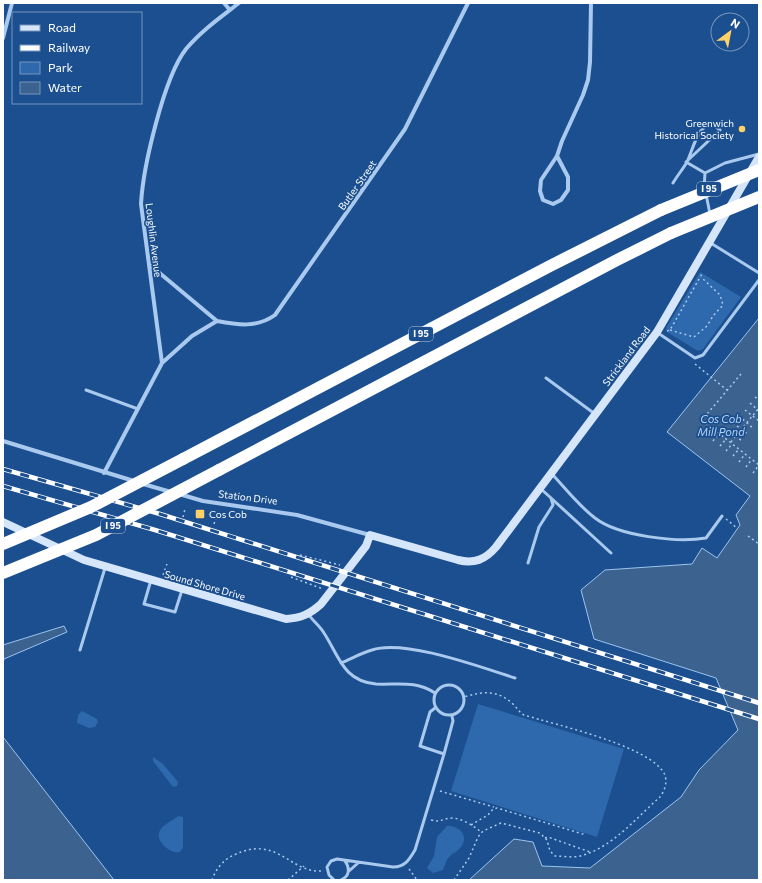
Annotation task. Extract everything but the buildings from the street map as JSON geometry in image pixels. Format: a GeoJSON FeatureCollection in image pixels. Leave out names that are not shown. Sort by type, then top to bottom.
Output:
{"type":"FeatureCollection","features":[{"type":"Feature","properties":{"kind":"highway","name":"I 95"},"geometry":{"type":"LineString","coordinates":[[3,544],[85,510],[543,270],[661,210],[759,170]]}},
{"type":"Feature","properties":{"kind":"highway","name":"I 95"},"geometry":{"type":"LineString","coordinates":[[3,573],[96,535],[617,260],[671,233],[759,197]]}},
{"type":"Feature","properties":{"kind":"main road","name":"Strickland Road"},"geometry":{"type":"LineString","coordinates":[[490,554],[657,332],[709,242],[714,228],[759,158]]}},
{"type":"Feature","properties":{"kind":"main road","name":"Sound Shore Drive"},"geometry":{"type":"LineString","coordinates":[[3,522],[84,560],[281,618],[294,618],[308,614],[321,604],[366,546],[370,535]]}},
{"type":"Feature","properties":{"kind":"main road","name":"Station Drive"},"geometry":{"type":"LineString","coordinates":[[370,535],[464,561],[476,561],[490,554]]}},
{"type":"Feature","properties":{"kind":"street"},"geometry":{"type":"LineString","coordinates":[[3,38],[12,3]]}},
{"type":"Feature","properties":{"kind":"street"},"geometry":{"type":"LineString","coordinates":[[224,3],[230,10]]}},
{"type":"Feature","properties":{"kind":"street","name":"Loughlin Avenue"},"geometry":{"type":"LineString","coordinates":[[162,363],[141,204],[142,184],[171,76],[180,59],[196,38],[240,3]]}},
{"type":"Feature","properties":{"kind":"street","name":"Butler Street"},"geometry":{"type":"LineString","coordinates":[[217,321],[246,325],[263,322],[275,315],[405,129],[468,3]]}},
{"type":"Feature","properties":{"kind":"street"},"geometry":{"type":"LineString","coordinates":[[557,156],[568,177],[568,190],[561,200],[553,204],[543,200],[540,191],[541,180],[557,156],[562,141],[584,95],[588,80],[590,62],[591,3]]}},
{"type":"Feature","properties":{"kind":"street"},"geometry":{"type":"LineString","coordinates":[[104,473],[162,363],[192,336],[217,321],[149,265]]}},
{"type":"Feature","properties":{"kind":"street","name":"Station Drive"},"geometry":{"type":"LineString","coordinates":[[3,441],[104,473],[204,501],[297,515],[370,535]]}},
{"type":"Feature","properties":{"kind":"lane"},"geometry":{"type":"LineString","coordinates":[[673,183],[686,162],[693,145],[705,125],[711,123],[720,130],[686,162]]}},
{"type":"Feature","properties":{"kind":"lane"},"geometry":{"type":"LineString","coordinates":[[705,173],[725,163],[759,154]]}},
{"type":"Feature","properties":{"kind":"lane"},"geometry":{"type":"LineString","coordinates":[[686,162],[705,173]]}},
{"type":"Feature","properties":{"kind":"lane"},"geometry":{"type":"LineString","coordinates":[[705,173],[703,184],[711,221]]}},
{"type":"Feature","properties":{"kind":"lane"},"geometry":{"type":"LineString","coordinates":[[709,242],[759,273]]}},
{"type":"Feature","properties":{"kind":"lane"},"geometry":{"type":"LineString","coordinates":[[657,332],[695,358],[703,355],[759,280]]}},
{"type":"Feature","properties":{"kind":"lane"},"geometry":{"type":"LineString","coordinates":[[546,378],[595,414]]}},
{"type":"Feature","properties":{"kind":"lane"},"geometry":{"type":"LineString","coordinates":[[86,390],[138,409]]}},
{"type":"Feature","properties":{"kind":"lane"},"geometry":{"type":"LineString","coordinates":[[551,473],[595,518],[608,526],[625,532],[692,540],[706,538],[722,516]]}},
{"type":"Feature","properties":{"kind":"lane"},"geometry":{"type":"LineString","coordinates":[[540,487],[611,552]]}},
{"type":"Feature","properties":{"kind":"lane"},"geometry":{"type":"LineString","coordinates":[[528,563],[539,527],[552,505],[551,498]]}},
{"type":"Feature","properties":{"kind":"lane"},"geometry":{"type":"LineString","coordinates":[[80,650],[106,566]]}},
{"type":"Feature","properties":{"kind":"lane"},"geometry":{"type":"LineString","coordinates":[[151,580],[144,604],[175,612],[182,589]]}},
{"type":"Feature","properties":{"kind":"lane"},"geometry":{"type":"LineString","coordinates":[[308,614],[323,630],[341,663],[349,673],[366,682],[416,684],[435,692]]}},
{"type":"Feature","properties":{"kind":"lane"},"geometry":{"type":"LineString","coordinates":[[341,663],[372,650],[389,647],[422,652],[468,663],[515,678]]}},
{"type":"Feature","properties":{"kind":"lane"},"geometry":{"type":"LineString","coordinates":[[451,685],[459,689],[464,697],[462,709],[452,716],[444,715],[435,708],[433,702],[435,692],[442,686],[451,685]]}},
{"type":"Feature","properties":{"kind":"lane"},"geometry":{"type":"LineString","coordinates":[[435,708],[430,712],[420,746],[444,754]]}},
{"type":"Feature","properties":{"kind":"lane"},"geometry":{"type":"LineString","coordinates":[[334,880],[329,876],[327,870],[329,864],[334,860],[341,859],[358,863],[393,867],[401,867],[405,864],[415,850],[453,722],[452,716]]}},
{"type":"Feature","properties":{"kind":"lane"},"geometry":{"type":"LineString","coordinates":[[345,861],[348,865],[348,873]]}},
{"type":"Feature","properties":{"kind":"lane"},"geometry":{"type":"LineString","coordinates":[[341,880],[346,878],[348,873],[358,863]]}},
{"type":"Feature","properties":{"kind":"path"},"geometry":{"type":"LineString","coordinates":[[670,330],[694,337],[707,326],[713,316],[723,305],[720,294],[701,277]]}},
{"type":"Feature","properties":{"kind":"path"},"geometry":{"type":"LineString","coordinates":[[692,362],[727,390]]}},
{"type":"Feature","properties":{"kind":"path"},"geometry":{"type":"LineString","coordinates":[[741,374],[702,420],[759,465],[753,473]]}},
{"type":"Feature","properties":{"kind":"path"},"geometry":{"type":"LineString","coordinates":[[755,397],[759,400]]}},
{"type":"Feature","properties":{"kind":"path"},"geometry":{"type":"LineString","coordinates":[[726,451],[741,429],[758,409],[750,403]]}},
{"type":"Feature","properties":{"kind":"path"},"geometry":{"type":"LineString","coordinates":[[745,410],[759,421]]}},
{"type":"Feature","properties":{"kind":"path"},"geometry":{"type":"LineString","coordinates":[[739,416],[754,429]]}},
{"type":"Feature","properties":{"kind":"path"},"geometry":{"type":"LineString","coordinates":[[733,423],[749,435]]}},
{"type":"Feature","properties":{"kind":"path"},"geometry":{"type":"LineString","coordinates":[[706,436],[712,428]]}},
{"type":"Feature","properties":{"kind":"path"},"geometry":{"type":"LineString","coordinates":[[728,430],[743,442]]}},
{"type":"Feature","properties":{"kind":"path"},"geometry":{"type":"LineString","coordinates":[[713,441],[719,433]]}},
{"type":"Feature","properties":{"kind":"path"},"geometry":{"type":"LineString","coordinates":[[720,446],[726,439]]}},
{"type":"Feature","properties":{"kind":"path"},"geometry":{"type":"LineString","coordinates":[[733,456],[739,449]]}},
{"type":"Feature","properties":{"kind":"path"},"geometry":{"type":"LineString","coordinates":[[739,462],[745,454]]}},
{"type":"Feature","properties":{"kind":"path"},"geometry":{"type":"LineString","coordinates":[[746,467],[752,459]]}},
{"type":"Feature","properties":{"kind":"path"},"geometry":{"type":"LineString","coordinates":[[183,517],[185,509]]}},
{"type":"Feature","properties":{"kind":"path"},"geometry":{"type":"LineString","coordinates":[[722,516],[737,528]]}},
{"type":"Feature","properties":{"kind":"path"},"geometry":{"type":"LineString","coordinates":[[214,524],[216,518]]}},
{"type":"Feature","properties":{"kind":"path"},"geometry":{"type":"LineString","coordinates":[[748,536],[759,544]]}},
{"type":"Feature","properties":{"kind":"path"},"geometry":{"type":"LineString","coordinates":[[300,554],[339,565]]}},
{"type":"Feature","properties":{"kind":"path"},"geometry":{"type":"LineString","coordinates":[[163,577],[167,564]]}},
{"type":"Feature","properties":{"kind":"path"},"geometry":{"type":"LineString","coordinates":[[291,577],[318,588]]}},
{"type":"Feature","properties":{"kind":"path"},"geometry":{"type":"LineString","coordinates":[[454,880],[469,858],[478,837],[482,832],[497,824],[505,823],[537,832],[545,838],[550,851],[555,856],[579,856],[590,852],[614,838],[660,797],[666,783],[666,778],[662,769],[626,747],[524,716],[514,705],[499,695],[481,692],[464,697]]}},
{"type":"Feature","properties":{"kind":"path"},"geometry":{"type":"LineString","coordinates":[[434,790],[586,835]]}},
{"type":"Feature","properties":{"kind":"path"},"geometry":{"type":"LineString","coordinates":[[471,825],[488,815],[495,808]]}},
{"type":"Feature","properties":{"kind":"path"},"geometry":{"type":"LineString","coordinates":[[425,818],[439,822],[455,818],[482,832]]}},
{"type":"Feature","properties":{"kind":"path"},"geometry":{"type":"LineString","coordinates":[[545,838],[548,837],[590,850],[590,852]]}},
{"type":"Feature","properties":{"kind":"path"},"geometry":{"type":"LineString","coordinates":[[212,880],[219,866],[230,857],[253,848],[279,854],[316,871],[327,870]]}},
{"type":"Feature","properties":{"kind":"path"},"geometry":{"type":"LineString","coordinates":[[405,864],[417,880]]}},
{"type":"Feature","properties":{"kind":"path"},"geometry":{"type":"LineString","coordinates":[[288,880],[304,866]]}},
{"type":"Feature","properties":{"kind":"green space"},"geometry":{"type":"Polygon","coordinates":[[[700,272],[741,297],[703,349],[698,351],[667,332],[666,328],[700,272]]]}},
{"type":"Feature","properties":{"kind":"green space"},"geometry":{"type":"Polygon","coordinates":[[[478,704],[624,749],[597,837],[451,791],[478,704]]]}},
{"type":"Feature","properties":{"kind":"green space"},"geometry":{"type":"Polygon","coordinates":[[[82,711],[97,719],[98,722],[95,727],[89,728],[77,723],[78,715],[82,711]]]}},
{"type":"Feature","properties":{"kind":"green space"},"geometry":{"type":"Polygon","coordinates":[[[153,757],[163,764],[178,782],[177,786],[173,787],[153,761],[153,757]]]}},
{"type":"Feature","properties":{"kind":"green space"},"geometry":{"type":"Polygon","coordinates":[[[179,816],[183,817],[183,847],[180,852],[173,852],[162,844],[159,833],[167,823],[179,816]]]}},
{"type":"Feature","properties":{"kind":"green space"},"geometry":{"type":"Polygon","coordinates":[[[447,826],[456,827],[462,832],[464,836],[463,844],[451,855],[443,870],[433,873],[427,868],[434,856],[437,837],[447,826]]]}},
{"type":"Feature","properties":{"kind":"water","name":"Cos Cob Mill Pond"},"geometry":{"type":"Polygon","coordinates":[[[759,318],[759,880],[469,880],[514,839],[533,842],[542,866],[590,868],[681,797],[699,770],[738,730],[716,678],[594,639],[581,590],[605,570],[692,564],[702,548],[717,558],[740,525],[736,515],[750,496],[667,432],[759,318]]]}},
{"type":"Feature","properties":{"kind":"water"},"geometry":{"type":"Polygon","coordinates":[[[64,626],[67,632],[4,659],[3,663],[3,645],[64,626]]]}},
{"type":"Feature","properties":{"kind":"water"},"geometry":{"type":"Polygon","coordinates":[[[3,737],[114,880],[3,880],[3,737]]]}},
{"type":"Feature","properties":{"kind":"railway"},"geometry":{"type":"LineString","coordinates":[[3,469],[160,514],[759,703]]}},
{"type":"Feature","properties":{"kind":"railway"},"geometry":{"type":"LineString","coordinates":[[3,486],[155,530],[759,719]]}},
{"type":"Feature","properties":{"kind":"place","name":"Greenwich Historical Society"},"geometry":{"type":"Point","coordinates":[742,129]}},
{"type":"Feature","properties":{"kind":"place","name":"Cos Cob"},"geometry":{"type":"Point","coordinates":[200,514]}}]}
